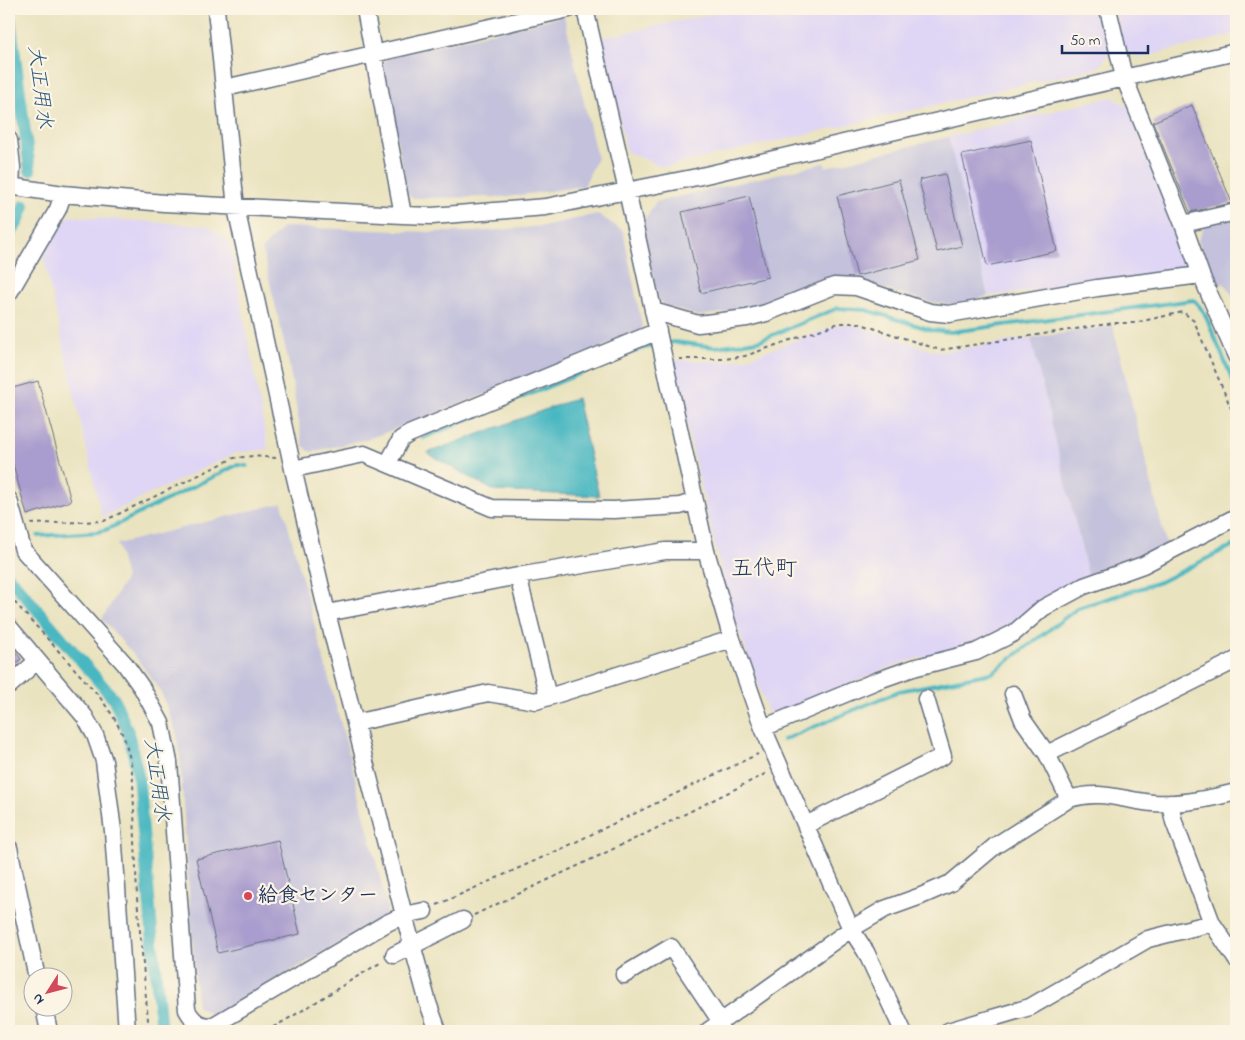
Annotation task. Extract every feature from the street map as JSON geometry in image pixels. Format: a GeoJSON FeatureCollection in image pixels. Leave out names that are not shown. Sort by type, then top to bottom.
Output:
{"type":"FeatureCollection","features":[{"type":"Feature","properties":{"kind":"street"},"geometry":{"type":"LineString","coordinates":[[216,9],[236,208],[293,469],[327,613],[404,915],[428,1003],[438,1031]]}},
{"type":"Feature","properties":{"kind":"street"},"geometry":{"type":"LineString","coordinates":[[365,9],[403,215]]}},
{"type":"Feature","properties":{"kind":"street"},"geometry":{"type":"LineString","coordinates":[[225,88],[569,9]]}},
{"type":"Feature","properties":{"kind":"street"},"geometry":{"type":"LineString","coordinates":[[585,9],[654,311],[694,502],[706,551],[732,639],[771,747],[851,929],[866,952],[903,1031]]}},
{"type":"Feature","properties":{"kind":"street"},"geometry":{"type":"LineString","coordinates":[[1108,9],[1124,77],[1201,274],[1236,356]]}},
{"type":"Feature","properties":{"kind":"street"},"geometry":{"type":"LineString","coordinates":[[9,140],[12,167],[10,191],[236,208],[432,216],[546,207],[697,177],[1236,52]]}},
{"type":"Feature","properties":{"kind":"street"},"geometry":{"type":"LineString","coordinates":[[9,293],[58,210],[63,194]]}},
{"type":"Feature","properties":{"kind":"street"},"geometry":{"type":"LineString","coordinates":[[1183,224],[1236,212]]}},
{"type":"Feature","properties":{"kind":"street"},"geometry":{"type":"LineString","coordinates":[[654,311],[698,324],[747,318],[766,313],[834,286],[856,288],[930,312],[949,314],[1097,288],[1201,274]]}},
{"type":"Feature","properties":{"kind":"street"},"geometry":{"type":"LineString","coordinates":[[388,463],[402,439],[409,434],[658,331]]}},
{"type":"Feature","properties":{"kind":"street"},"geometry":{"type":"LineString","coordinates":[[293,469],[360,454],[388,463],[492,508],[614,510],[680,506],[694,502]]}},
{"type":"Feature","properties":{"kind":"street"},"geometry":{"type":"LineString","coordinates":[[9,500],[23,550],[125,664],[142,688],[161,723],[169,762],[187,1010],[191,1018],[204,1026],[214,1025],[387,923],[404,915],[424,911]]}},
{"type":"Feature","properties":{"kind":"street"},"geometry":{"type":"LineString","coordinates":[[764,728],[876,681],[913,668],[976,652],[1014,633],[1043,608],[1084,586],[1143,566],[1236,517]]}},
{"type":"Feature","properties":{"kind":"street"},"geometry":{"type":"LineString","coordinates":[[327,613],[665,550],[706,551]]}},
{"type":"Feature","properties":{"kind":"street"},"geometry":{"type":"LineString","coordinates":[[518,576],[548,697]]}},
{"type":"Feature","properties":{"kind":"street"},"geometry":{"type":"LineString","coordinates":[[9,628],[85,717],[95,735],[104,761],[113,831],[127,1031]]}},
{"type":"Feature","properties":{"kind":"street"},"geometry":{"type":"LineString","coordinates":[[355,723],[488,693],[536,700],[732,639]]}},
{"type":"Feature","properties":{"kind":"street"},"geometry":{"type":"LineString","coordinates":[[1047,754],[1236,660]]}},
{"type":"Feature","properties":{"kind":"street"},"geometry":{"type":"LineString","coordinates":[[9,686],[37,661]]}},
{"type":"Feature","properties":{"kind":"street"},"geometry":{"type":"LineString","coordinates":[[1013,694],[1023,720],[1047,754],[1069,799]]}},
{"type":"Feature","properties":{"kind":"street"},"geometry":{"type":"LineString","coordinates":[[806,825],[943,756],[926,700]]}},
{"type":"Feature","properties":{"kind":"street"},"geometry":{"type":"LineString","coordinates":[[624,975],[671,947],[715,1027],[851,929],[885,909],[951,883],[995,846],[1069,799],[1082,795],[1103,794],[1151,802],[1170,803],[1212,798],[1236,792]]}},
{"type":"Feature","properties":{"kind":"street"},"geometry":{"type":"LineString","coordinates":[[1170,803],[1174,822],[1212,923],[1236,959]]}},
{"type":"Feature","properties":{"kind":"street"},"geometry":{"type":"LineString","coordinates":[[9,848],[35,968]]}},
{"type":"Feature","properties":{"kind":"street"},"geometry":{"type":"LineString","coordinates":[[394,955],[463,920]]}},
{"type":"Feature","properties":{"kind":"street"},"geometry":{"type":"LineString","coordinates":[[948,1031],[1030,1008],[1148,939],[1212,923]]}},
{"type":"Feature","properties":{"kind":"street"},"geometry":{"type":"LineString","coordinates":[[46,1018],[49,1031]]}},
{"type":"Feature","properties":{"kind":"path"},"geometry":{"type":"LineString","coordinates":[[9,208],[10,191]]}},
{"type":"Feature","properties":{"kind":"path"},"geometry":{"type":"LineString","coordinates":[[664,359],[725,359],[745,356],[839,323],[858,323],[940,350],[1114,323],[1134,323],[1182,312],[1194,321],[1236,420]]}},
{"type":"Feature","properties":{"kind":"path"},"geometry":{"type":"LineString","coordinates":[[16,525],[104,521],[234,458],[253,456],[277,459]]}},
{"type":"Feature","properties":{"kind":"path"},"geometry":{"type":"LineString","coordinates":[[424,911],[570,845],[771,747]]}},
{"type":"Feature","properties":{"kind":"path"},"geometry":{"type":"LineString","coordinates":[[463,920],[647,833],[780,766]]}},
{"type":"Feature","properties":{"kind":"path"},"geometry":{"type":"LineString","coordinates":[[266,1031],[342,984],[394,955]]}},
{"type":"Feature","properties":{"kind":"shaded area"},"geometry":{"type":"Polygon","coordinates":[[[735,9],[1101,9],[1110,50],[1100,67],[664,167],[627,152],[601,38],[735,9]]]}},
{"type":"Feature","properties":{"kind":"shaded area"},"geometry":{"type":"Polygon","coordinates":[[[1115,9],[1236,9],[1236,34],[1139,58],[1123,48],[1115,9]]]}},
{"type":"Feature","properties":{"kind":"shaded area"},"geometry":{"type":"Polygon","coordinates":[[[564,16],[597,158],[584,186],[507,197],[412,198],[407,193],[383,64],[388,57],[564,16]]]}},
{"type":"Feature","properties":{"kind":"shaded area"},"geometry":{"type":"Polygon","coordinates":[[[1112,97],[1127,106],[1191,264],[1187,271],[988,296],[948,137],[1112,97]]]}},
{"type":"Feature","properties":{"kind":"shaded area"},"geometry":{"type":"Polygon","coordinates":[[[948,137],[988,296],[956,305],[930,302],[844,278],[824,281],[751,309],[698,316],[666,306],[658,299],[641,224],[656,202],[824,163],[826,167],[948,137]]]}},
{"type":"Feature","properties":{"kind":"shaded area"},"geometry":{"type":"Polygon","coordinates":[[[598,214],[623,231],[643,330],[510,385],[368,439],[311,452],[303,446],[288,359],[262,249],[283,227],[476,232],[543,226],[598,214]]]}},
{"type":"Feature","properties":{"kind":"shaded area"},"geometry":{"type":"Polygon","coordinates":[[[69,216],[207,226],[230,242],[268,449],[235,453],[102,517],[43,255],[69,216]]]}},
{"type":"Feature","properties":{"kind":"shaded area"},"geometry":{"type":"Polygon","coordinates":[[[1236,218],[1236,301],[1224,283],[1220,285],[1198,241],[1205,225],[1236,218]]]}},
{"type":"Feature","properties":{"kind":"shaded area"},"geometry":{"type":"Polygon","coordinates":[[[849,324],[934,351],[944,352],[1031,338],[1088,575],[1056,590],[1028,608],[1014,622],[959,649],[911,660],[885,669],[776,714],[768,712],[728,600],[672,364],[676,360],[725,362],[744,359],[840,325],[849,324]]]}},
{"type":"Feature","properties":{"kind":"shaded area"},"geometry":{"type":"Polygon","coordinates":[[[1113,326],[1167,547],[1088,575],[1031,338],[1113,326]]]}},
{"type":"Feature","properties":{"kind":"shaded area"},"geometry":{"type":"Polygon","coordinates":[[[282,503],[349,754],[387,911],[384,917],[213,1016],[197,1006],[180,758],[176,731],[160,690],[135,656],[102,619],[126,578],[117,544],[282,503]]]}},
{"type":"Feature","properties":{"kind":"water"},"geometry":{"type":"Polygon","coordinates":[[[577,398],[599,496],[494,491],[427,453],[577,398]]]}},
{"type":"Feature","properties":{"kind":"building"},"geometry":{"type":"Polygon","coordinates":[[[1192,105],[1232,203],[1190,212],[1153,122],[1192,105]]]}},
{"type":"Feature","properties":{"kind":"building"},"geometry":{"type":"Polygon","coordinates":[[[1031,140],[1057,251],[987,266],[962,155],[1031,140]]]}},
{"type":"Feature","properties":{"kind":"building"},"geometry":{"type":"Polygon","coordinates":[[[945,174],[962,246],[937,252],[919,180],[945,174]]]}},
{"type":"Feature","properties":{"kind":"building"},"geometry":{"type":"Polygon","coordinates":[[[899,180],[920,260],[857,276],[837,196],[899,180]]]}},
{"type":"Feature","properties":{"kind":"building"},"geometry":{"type":"Polygon","coordinates":[[[749,196],[768,277],[701,293],[682,212],[749,196]]]}},
{"type":"Feature","properties":{"kind":"building"},"geometry":{"type":"Polygon","coordinates":[[[38,381],[71,501],[27,515],[9,450],[9,389],[38,381]]]}},
{"type":"Feature","properties":{"kind":"building"},"geometry":{"type":"Polygon","coordinates":[[[9,643],[21,659],[9,669],[9,643]]]}},
{"type":"Feature","properties":{"kind":"building","name":"給食センター"},"geometry":{"type":"Polygon","coordinates":[[[278,840],[300,934],[218,953],[196,859],[278,840]]]}},
{"type":"Feature","properties":{"kind":"waterway","name":"大正用水"},"geometry":{"type":"LineString","coordinates":[[9,10],[30,170]]}},
{"type":"Feature","properties":{"kind":"waterway","name":"大正用水"},"geometry":{"type":"LineString","coordinates":[[9,236],[18,222],[24,206]]}},
{"type":"Feature","properties":{"kind":"waterway"},"geometry":{"type":"LineString","coordinates":[[665,344],[674,342],[715,347],[758,341],[838,308],[866,310],[932,330],[951,332],[1194,300],[1204,312],[1236,388]]}},
{"type":"Feature","properties":{"kind":"waterway"},"geometry":{"type":"LineString","coordinates":[[423,438],[643,348],[656,346]]}},
{"type":"Feature","properties":{"kind":"waterway"},"geometry":{"type":"LineString","coordinates":[[38,536],[98,532],[108,529],[237,465],[247,466]]}},
{"type":"Feature","properties":{"kind":"waterway"},"geometry":{"type":"LineString","coordinates":[[783,740],[899,691],[992,673],[1078,608],[1160,582],[1236,544]]}},
{"type":"Feature","properties":{"kind":"waterway","name":"大正用水"},"geometry":{"type":"LineString","coordinates":[[9,577],[114,699],[128,732],[138,775],[161,1031]]}},
{"type":"Feature","properties":{"kind":"place","name":"給食センター"},"geometry":{"type":"Point","coordinates":[248,896]}},
{"type":"Feature","properties":{"kind":"district","name":"五代町"},"geometry":{"type":"Point","coordinates":[764,570]}}]}
